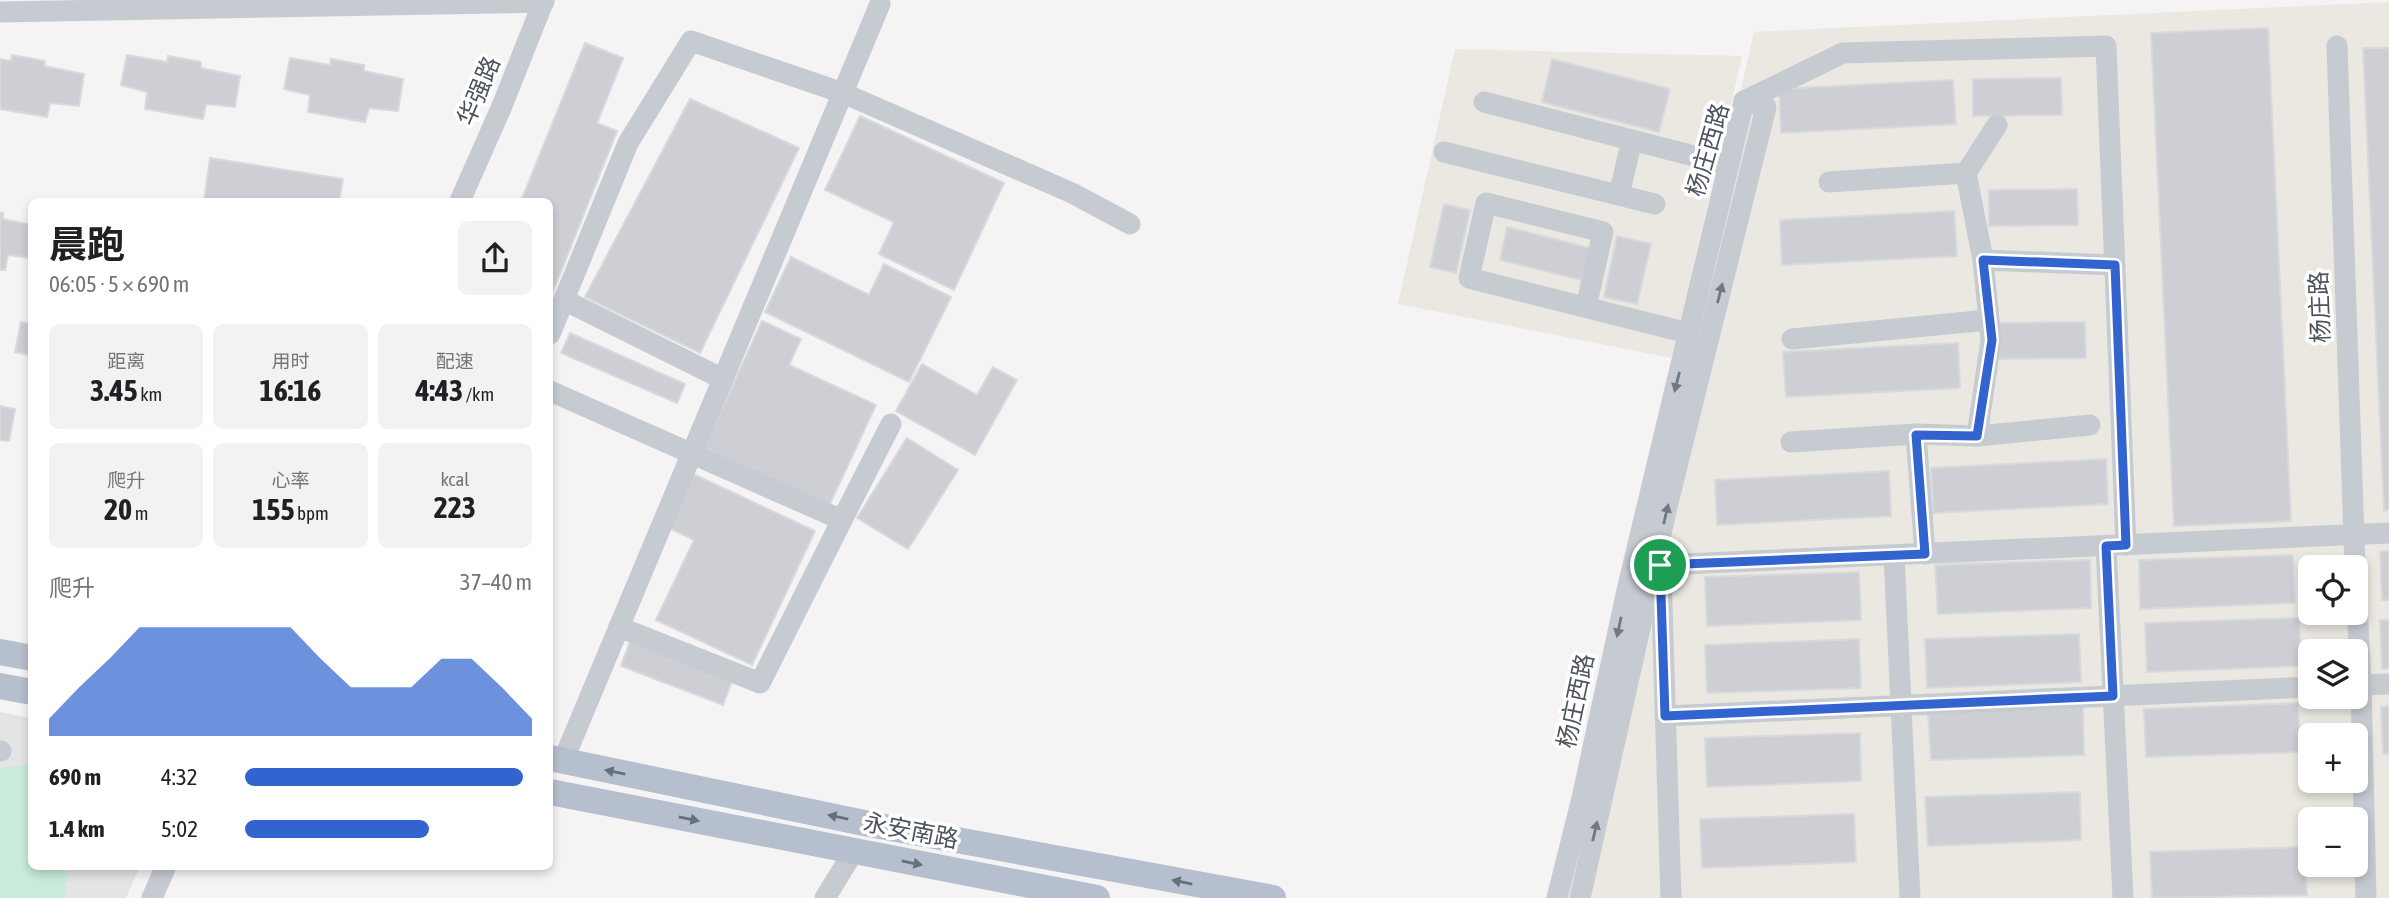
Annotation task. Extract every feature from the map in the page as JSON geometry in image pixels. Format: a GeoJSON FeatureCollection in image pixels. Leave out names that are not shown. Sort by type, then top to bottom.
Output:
{"type":"FeatureCollection","features":[{"type":"Feature","properties":{"kind":"main road"},"geometry":{"type":"LineString","coordinates":[[0,652],[28,657]]}},
{"type":"Feature","properties":{"kind":"main road"},"geometry":{"type":"LineString","coordinates":[[0,686],[28,691]]}},
{"type":"Feature","properties":{"kind":"main road","name":"永安南路"},"geometry":{"type":"LineString","coordinates":[[556,760],[869,824],[1273,898]]}},
{"type":"Feature","properties":{"kind":"main road","name":"永安南路"},"geometry":{"type":"LineString","coordinates":[[553,793],[1097,898]]}},
{"type":"Feature","properties":{"kind":"street"},"geometry":{"type":"LineString","coordinates":[[0,12],[544,1]]}},
{"type":"Feature","properties":{"kind":"street","name":"华强路"},"geometry":{"type":"LineString","coordinates":[[461,198],[544,1]]}},
{"type":"Feature","properties":{"kind":"street"},"geometry":{"type":"LineString","coordinates":[[556,760],[619,627],[880,4]]}},
{"type":"Feature","properties":{"kind":"street"},"geometry":{"type":"LineString","coordinates":[[553,327],[628,143],[691,41],[843,93],[1072,193],[1130,224]]}},
{"type":"Feature","properties":{"kind":"street"},"geometry":{"type":"LineString","coordinates":[[1744,101],[1843,53],[2106,46],[2115,265],[2116,546],[2113,696],[2123,898]]}},
{"type":"Feature","properties":{"kind":"street","name":"杨庄路"},"geometry":{"type":"LineString","coordinates":[[2337,46],[2354,555]]}},
{"type":"Feature","properties":{"kind":"street","name":"杨庄西路"},"geometry":{"type":"LineString","coordinates":[[1557,898],[1582,798],[1631,572],[1744,101],[1766,107],[1580,898]]}},
{"type":"Feature","properties":{"kind":"street"},"geometry":{"type":"LineString","coordinates":[[1484,102],[1729,164]]}},
{"type":"Feature","properties":{"kind":"street"},"geometry":{"type":"LineString","coordinates":[[1977,436],[1992,340],[1983,260],[1966,173],[1997,125]]}},
{"type":"Feature","properties":{"kind":"street"},"geometry":{"type":"LineString","coordinates":[[1619,195],[1632,140]]}},
{"type":"Feature","properties":{"kind":"street"},"geometry":{"type":"LineString","coordinates":[[1444,152],[1655,204]]}},
{"type":"Feature","properties":{"kind":"street"},"geometry":{"type":"LineString","coordinates":[[1829,182],[1966,173]]}},
{"type":"Feature","properties":{"kind":"street"},"geometry":{"type":"LineString","coordinates":[[1586,307],[1603,232],[1486,203],[1469,278],[1688,333]]}},
{"type":"Feature","properties":{"kind":"street"},"geometry":{"type":"LineString","coordinates":[[1983,260],[2115,265]]}},
{"type":"Feature","properties":{"kind":"street"},"geometry":{"type":"LineString","coordinates":[[564,300],[723,379]]}},
{"type":"Feature","properties":{"kind":"street"},"geometry":{"type":"LineString","coordinates":[[1792,338],[1988,320]]}},
{"type":"Feature","properties":{"kind":"street"},"geometry":{"type":"LineString","coordinates":[[553,392],[842,520]]}},
{"type":"Feature","properties":{"kind":"street"},"geometry":{"type":"LineString","coordinates":[[619,627],[760,683],[891,424]]}},
{"type":"Feature","properties":{"kind":"street"},"geometry":{"type":"LineString","coordinates":[[1791,442],[1916,435],[1977,436],[2090,425]]}},
{"type":"Feature","properties":{"kind":"street"},"geometry":{"type":"LineString","coordinates":[[1916,435],[1925,554]]}},
{"type":"Feature","properties":{"kind":"street"},"geometry":{"type":"LineString","coordinates":[[1671,898],[1659,556],[1895,555],[2389,533]]}},
{"type":"Feature","properties":{"kind":"street"},"geometry":{"type":"LineString","coordinates":[[1895,555],[1910,898]]}},
{"type":"Feature","properties":{"kind":"street"},"geometry":{"type":"LineString","coordinates":[[2368,685],[2389,684]]}},
{"type":"Feature","properties":{"kind":"street"},"geometry":{"type":"LineString","coordinates":[[1665,716],[2298,688]]}},
{"type":"Feature","properties":{"kind":"street"},"geometry":{"type":"LineString","coordinates":[[2359,709],[2366,898]]}},
{"type":"Feature","properties":{"kind":"street"},"geometry":{"type":"LineString","coordinates":[[825,898],[853,852]]}},
{"type":"Feature","properties":{"kind":"street"},"geometry":{"type":"LineString","coordinates":[[152,898],[164,870]]}},
{"type":"Feature","properties":{"kind":"shaded area"},"geometry":{"type":"Polygon","coordinates":[[[2389,2],[2389,898],[1556,898],[1754,32],[2389,2]]]}},
{"type":"Feature","properties":{"kind":"shaded area"},"geometry":{"type":"Polygon","coordinates":[[[1455,49],[1742,56],[1672,358],[1398,304],[1455,49]]]}},
{"type":"Feature","properties":{"kind":"shaded area"},"geometry":{"type":"Polygon","coordinates":[[[0,712],[28,717],[28,870],[138,870],[126,898],[0,898],[0,712]]]}},
{"type":"Feature","properties":{"kind":"green space"},"geometry":{"type":"Polygon","coordinates":[[[28,765],[28,870],[68,870],[64,898],[0,898],[0,768],[28,765]]]}},
{"type":"Feature","properties":{"kind":"building"},"geometry":{"type":"Polygon","coordinates":[[[2268,28],[2291,521],[2174,526],[2151,33],[2268,28]]]}},
{"type":"Feature","properties":{"kind":"building"},"geometry":{"type":"Polygon","coordinates":[[[585,43],[623,58],[597,123],[617,131],[553,291],[553,198],[522,198],[585,43]]]}},
{"type":"Feature","properties":{"kind":"building"},"geometry":{"type":"Polygon","coordinates":[[[2363,48],[2389,48],[2389,510],[2384,511],[2363,48]]]}},
{"type":"Feature","properties":{"kind":"building"},"geometry":{"type":"Polygon","coordinates":[[[12,55],[45,61],[44,66],[84,74],[79,106],[50,103],[47,117],[0,109],[0,59],[11,61],[12,55]]]}},
{"type":"Feature","properties":{"kind":"building"},"geometry":{"type":"Polygon","coordinates":[[[127,55],[167,62],[168,56],[201,62],[201,68],[240,76],[235,107],[206,104],[203,119],[145,109],[147,92],[121,85],[127,55]]]}},
{"type":"Feature","properties":{"kind":"building"},"geometry":{"type":"Polygon","coordinates":[[[290,58],[330,65],[331,59],[364,65],[364,71],[403,79],[398,111],[369,108],[365,122],[308,112],[310,95],[284,89],[290,58]]]}},
{"type":"Feature","properties":{"kind":"building"},"geometry":{"type":"Polygon","coordinates":[[[1552,59],[1670,89],[1659,132],[1542,102],[1552,59]]]}},
{"type":"Feature","properties":{"kind":"building"},"geometry":{"type":"Polygon","coordinates":[[[2061,78],[2062,115],[1973,116],[1973,79],[2061,78]]]}},
{"type":"Feature","properties":{"kind":"building"},"geometry":{"type":"Polygon","coordinates":[[[1953,80],[1956,124],[1781,133],[1779,89],[1953,80]]]}},
{"type":"Feature","properties":{"kind":"building"},"geometry":{"type":"Polygon","coordinates":[[[690,99],[799,148],[700,353],[585,297],[690,99]]]}},
{"type":"Feature","properties":{"kind":"building"},"geometry":{"type":"Polygon","coordinates":[[[860,116],[1004,183],[954,290],[879,254],[894,222],[825,190],[860,116]]]}},
{"type":"Feature","properties":{"kind":"building"},"geometry":{"type":"Polygon","coordinates":[[[210,158],[343,179],[340,198],[204,198],[210,158]]]}},
{"type":"Feature","properties":{"kind":"building"},"geometry":{"type":"Polygon","coordinates":[[[2077,189],[2078,225],[1989,226],[1989,190],[2077,189]]]}},
{"type":"Feature","properties":{"kind":"building"},"geometry":{"type":"Polygon","coordinates":[[[1444,204],[1470,210],[1456,273],[1430,267],[1444,204]]]}},
{"type":"Feature","properties":{"kind":"building"},"geometry":{"type":"Polygon","coordinates":[[[1954,211],[1957,256],[1782,265],[1780,220],[1954,211]]]}},
{"type":"Feature","properties":{"kind":"building"},"geometry":{"type":"Polygon","coordinates":[[[0,213],[3,213],[3,219],[28,224],[28,258],[8,255],[5,270],[0,270],[0,213]]]}},
{"type":"Feature","properties":{"kind":"building"},"geometry":{"type":"Polygon","coordinates":[[[1507,227],[1590,248],[1582,280],[1500,260],[1507,227]]]}},
{"type":"Feature","properties":{"kind":"building"},"geometry":{"type":"Polygon","coordinates":[[[1617,236],[1651,244],[1637,304],[1604,297],[1617,236]]]}},
{"type":"Feature","properties":{"kind":"building"},"geometry":{"type":"Polygon","coordinates":[[[791,257],[869,295],[884,264],[951,297],[909,382],[765,312],[791,257]]]}},
{"type":"Feature","properties":{"kind":"building"},"geometry":{"type":"Polygon","coordinates":[[[762,321],[801,339],[789,365],[876,405],[829,506],[704,448],[762,321]]]}},
{"type":"Feature","properties":{"kind":"building"},"geometry":{"type":"Polygon","coordinates":[[[21,322],[28,323],[28,355],[15,352],[21,322]]]}},
{"type":"Feature","properties":{"kind":"building"},"geometry":{"type":"Polygon","coordinates":[[[2085,322],[2086,358],[1997,359],[1997,323],[2085,322]]]}},
{"type":"Feature","properties":{"kind":"building"},"geometry":{"type":"Polygon","coordinates":[[[570,333],[685,384],[677,403],[561,353],[570,333]]]}},
{"type":"Feature","properties":{"kind":"building"},"geometry":{"type":"Polygon","coordinates":[[[1958,343],[1960,388],[1786,397],[1783,352],[1958,343]]]}},
{"type":"Feature","properties":{"kind":"building"},"geometry":{"type":"Polygon","coordinates":[[[922,364],[977,395],[993,367],[1017,380],[975,455],[896,411],[922,364]]]}},
{"type":"Feature","properties":{"kind":"building"},"geometry":{"type":"Polygon","coordinates":[[[0,406],[15,409],[9,441],[0,440],[0,406]]]}},
{"type":"Feature","properties":{"kind":"building"},"geometry":{"type":"Polygon","coordinates":[[[907,438],[958,470],[908,549],[857,518],[907,438]]]}},
{"type":"Feature","properties":{"kind":"building"},"geometry":{"type":"Polygon","coordinates":[[[2106,459],[2108,504],[1933,513],[1931,468],[2106,459]]]}},
{"type":"Feature","properties":{"kind":"building"},"geometry":{"type":"Polygon","coordinates":[[[1889,471],[1891,516],[1717,525],[1715,480],[1889,471]]]}},
{"type":"Feature","properties":{"kind":"building"},"geometry":{"type":"Polygon","coordinates":[[[693,474],[815,531],[752,665],[656,620],[694,540],[667,527],[693,474]]]}},
{"type":"Feature","properties":{"kind":"building"},"geometry":{"type":"Polygon","coordinates":[[[2389,551],[2389,600],[2382,600],[2380,552],[2389,551]]]}},
{"type":"Feature","properties":{"kind":"building"},"geometry":{"type":"Polygon","coordinates":[[[2293,555],[2295,603],[2140,609],[2139,560],[2293,555]]]}},
{"type":"Feature","properties":{"kind":"building"},"geometry":{"type":"Polygon","coordinates":[[[2090,560],[2091,608],[1938,614],[1935,565],[2090,560]]]}},
{"type":"Feature","properties":{"kind":"building"},"geometry":{"type":"Polygon","coordinates":[[[1859,572],[1861,620],[1707,626],[1705,577],[1859,572]]]}},
{"type":"Feature","properties":{"kind":"building"},"geometry":{"type":"Polygon","coordinates":[[[2298,618],[2298,666],[2147,672],[2145,623],[2298,618]]]}},
{"type":"Feature","properties":{"kind":"building"},"geometry":{"type":"Polygon","coordinates":[[[2380,620],[2389,620],[2389,668],[2382,669],[2380,620]]]}},
{"type":"Feature","properties":{"kind":"building"},"geometry":{"type":"Polygon","coordinates":[[[2079,634],[2081,682],[1927,688],[1925,639],[2079,634]]]}},
{"type":"Feature","properties":{"kind":"building"},"geometry":{"type":"Polygon","coordinates":[[[631,639],[733,678],[723,705],[621,666],[631,639]]]}},
{"type":"Feature","properties":{"kind":"building"},"geometry":{"type":"Polygon","coordinates":[[[1859,639],[1861,688],[1707,693],[1705,645],[1859,639]]]}},
{"type":"Feature","properties":{"kind":"building"},"geometry":{"type":"Polygon","coordinates":[[[2298,703],[2298,752],[2146,757],[2144,709],[2298,703]]]}},
{"type":"Feature","properties":{"kind":"building"},"geometry":{"type":"Polygon","coordinates":[[[2083,706],[2084,755],[1931,760],[1928,712],[2083,706]]]}},
{"type":"Feature","properties":{"kind":"building"},"geometry":{"type":"Polygon","coordinates":[[[2389,706],[2389,754],[2383,754],[2381,707],[2389,706]]]}},
{"type":"Feature","properties":{"kind":"building"},"geometry":{"type":"Polygon","coordinates":[[[1860,733],[1861,781],[1707,787],[1705,738],[1860,733]]]}},
{"type":"Feature","properties":{"kind":"building"},"geometry":{"type":"Polygon","coordinates":[[[2080,792],[2081,840],[1928,846],[1925,797],[2080,792]]]}},
{"type":"Feature","properties":{"kind":"building"},"geometry":{"type":"Polygon","coordinates":[[[1854,814],[1856,862],[1702,868],[1700,819],[1854,814]]]}},
{"type":"Feature","properties":{"kind":"building"},"geometry":{"type":"Polygon","coordinates":[[[2298,847],[2298,877],[2306,877],[2307,895],[2152,898],[2150,852],[2298,847]]]}},
{"type":"Feature","properties":{"kind":"route"},"geometry":{"type":"LineString","coordinates":[[1983,260],[2115,265],[2126,545],[2106,546],[2113,696],[1665,716],[1660,565],[1925,554],[1916,435],[1977,436],[1992,340],[1983,260]]}}]}
